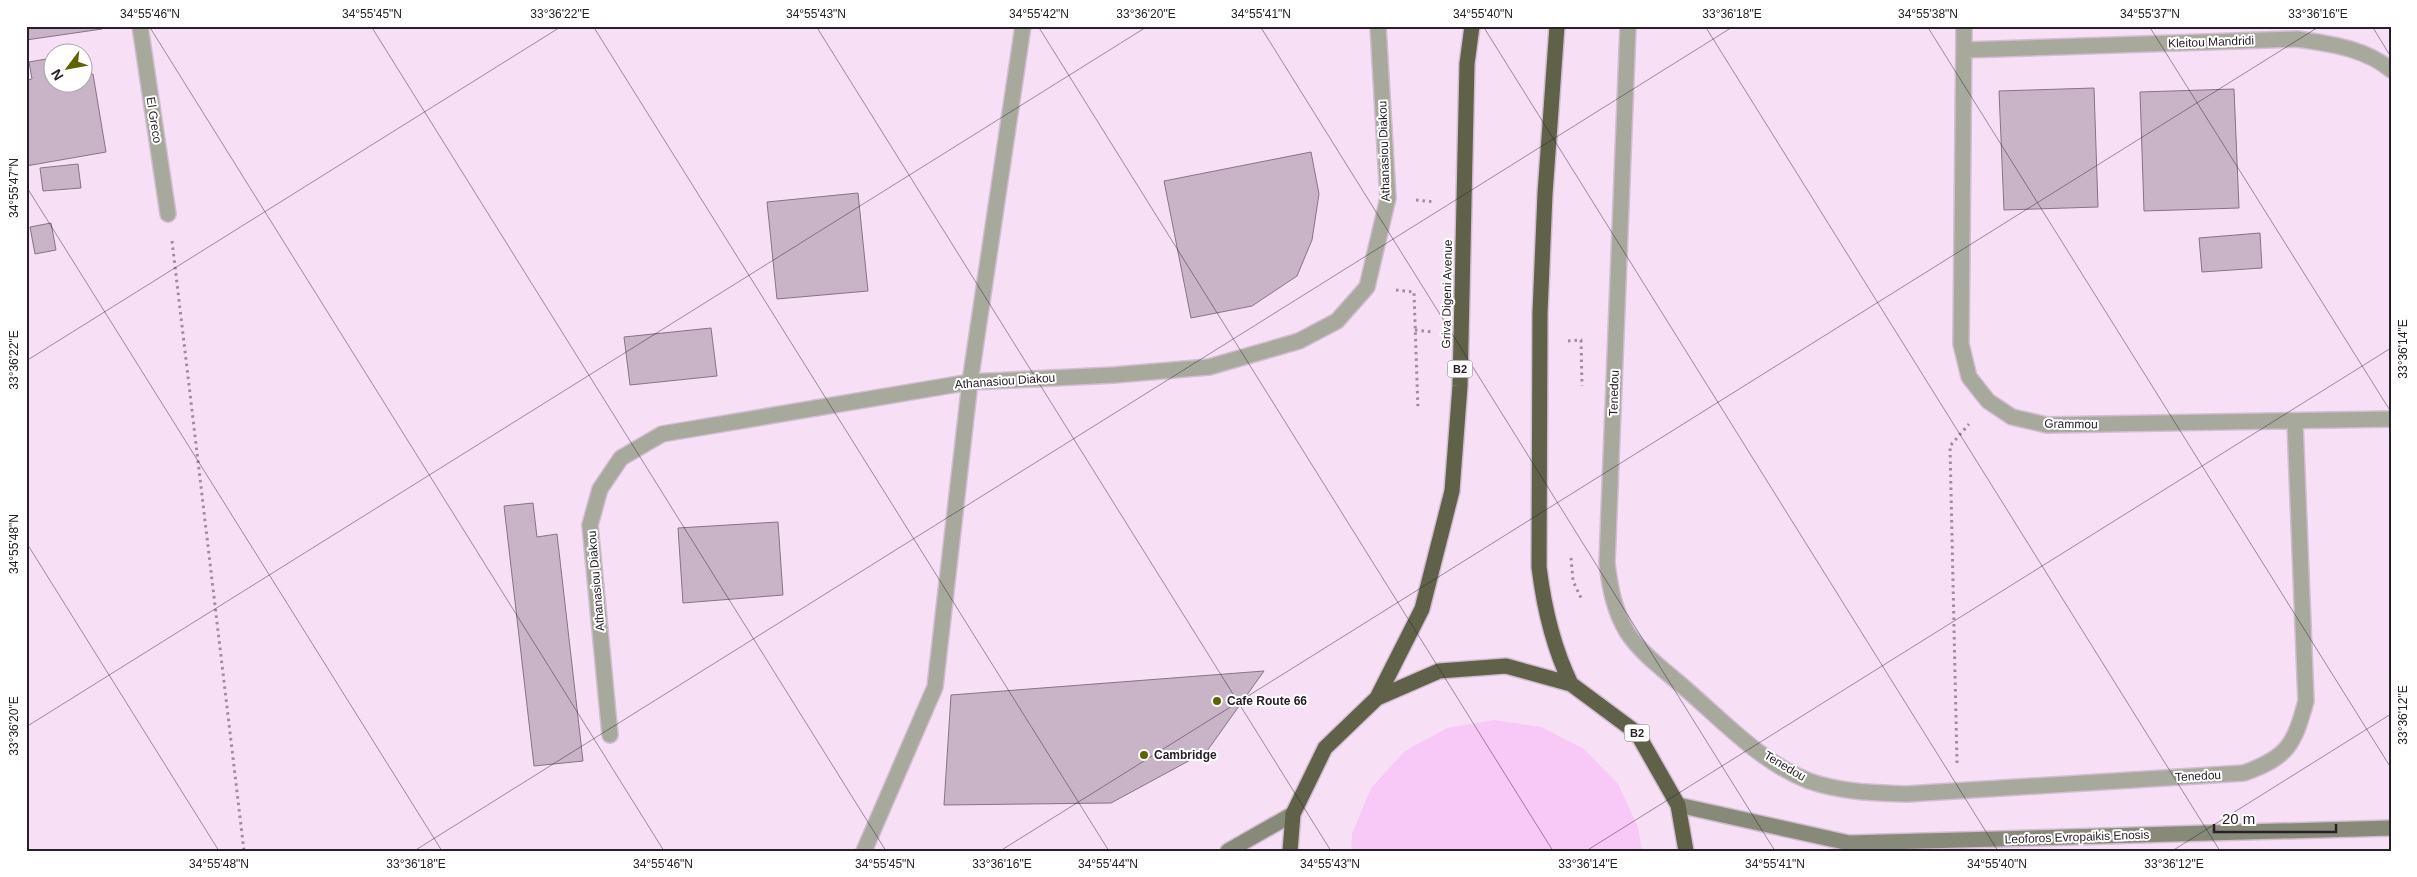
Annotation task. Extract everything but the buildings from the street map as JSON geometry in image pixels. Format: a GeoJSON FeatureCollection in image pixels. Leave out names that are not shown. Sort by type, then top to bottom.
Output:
{"type":"FeatureCollection","features":[{"type":"Feature","properties":{"kind":"highway","name":"Griva Digeni Avenue"},"geometry":{"type":"LineString","coordinates":[[1377,698],[1422,609],[1452,491],[1460,386],[1467,64],[1472,26]]}},
{"type":"Feature","properties":{"kind":"highway","name":"B2"},"geometry":{"type":"LineString","coordinates":[[1557,26],[1545,194],[1540,313],[1538,567],[1553,639],[1560,661],[1571,684]]}},
{"type":"Feature","properties":{"kind":"highway","name":"B2"},"geometry":{"type":"LineString","coordinates":[[1290,851],[1293,814],[1325,748],[1377,698],[1439,671],[1506,666],[1571,684],[1637,733],[1678,805],[1686,851]]}},
{"type":"Feature","properties":{"kind":"main road","name":"Leoforos Evropaikis Enosis"},"geometry":{"type":"LineString","coordinates":[[1678,805],[1849,844],[2391,828]]}},
{"type":"Feature","properties":{"kind":"main road"},"geometry":{"type":"LineString","coordinates":[[1228,851],[1293,814]]}},
{"type":"Feature","properties":{"kind":"street","name":"El Greco"},"geometry":{"type":"LineString","coordinates":[[140,26],[168,214]]}},
{"type":"Feature","properties":{"kind":"street"},"geometry":{"type":"LineString","coordinates":[[864,851],[935,686],[970,382],[1023,26]]}},
{"type":"Feature","properties":{"kind":"street","name":"Athanasiou Diakou"},"geometry":{"type":"LineString","coordinates":[[610,735],[590,525],[600,490],[621,458],[662,434],[970,382],[1114,375],[1209,367],[1300,341],[1337,321],[1367,287],[1388,198],[1378,26]]}},
{"type":"Feature","properties":{"kind":"street","name":"Tenedou"},"geometry":{"type":"LineString","coordinates":[[1628,26],[1607,563],[1616,611],[1628,633],[1646,654],[1748,742],[1782,767],[1808,780],[1836,789],[1866,793],[1907,794],[2244,773],[2269,764],[2290,747],[2299,728],[2306,701],[2295,422]]}},
{"type":"Feature","properties":{"kind":"street","name":"Grammou"},"geometry":{"type":"LineString","coordinates":[[1964,26],[1961,344],[1969,377],[1988,400],[2012,417],[2047,425],[2295,422],[2391,418]]}},
{"type":"Feature","properties":{"kind":"street","name":"Kleitou Mandridi"},"geometry":{"type":"LineString","coordinates":[[1964,50],[2297,39],[2342,46],[2381,62],[2391,70]]}},
{"type":"Feature","properties":{"kind":"path"},"geometry":{"type":"LineString","coordinates":[[168,214],[244,851]]}},
{"type":"Feature","properties":{"kind":"path"},"geometry":{"type":"LineString","coordinates":[[1367,287],[1414,292],[1418,410]]}},
{"type":"Feature","properties":{"kind":"path"},"geometry":{"type":"LineString","coordinates":[[1564,341],[1580,340],[1582,393]]}},
{"type":"Feature","properties":{"kind":"path"},"geometry":{"type":"LineString","coordinates":[[1957,790],[1950,446],[1988,400]]}},
{"type":"Feature","properties":{"kind":"path"},"geometry":{"type":"LineString","coordinates":[[1570,552],[1573,580],[1584,604]]}},
{"type":"Feature","properties":{"kind":"shaded area"},"geometry":{"type":"Polygon","coordinates":[[[1494,720],[1541,727],[1584,749],[1618,784],[1638,827],[1642,851],[1351,851],[1352,834],[1371,788],[1405,751],[1447,728],[1494,720]]]}},
{"type":"Feature","properties":{"kind":"place","name":"Cafe Route 66"},"geometry":{"type":"Point","coordinates":[1217,701]}},
{"type":"Feature","properties":{"kind":"place","name":"Cambridge"},"geometry":{"type":"Point","coordinates":[1144,755]}}]}
